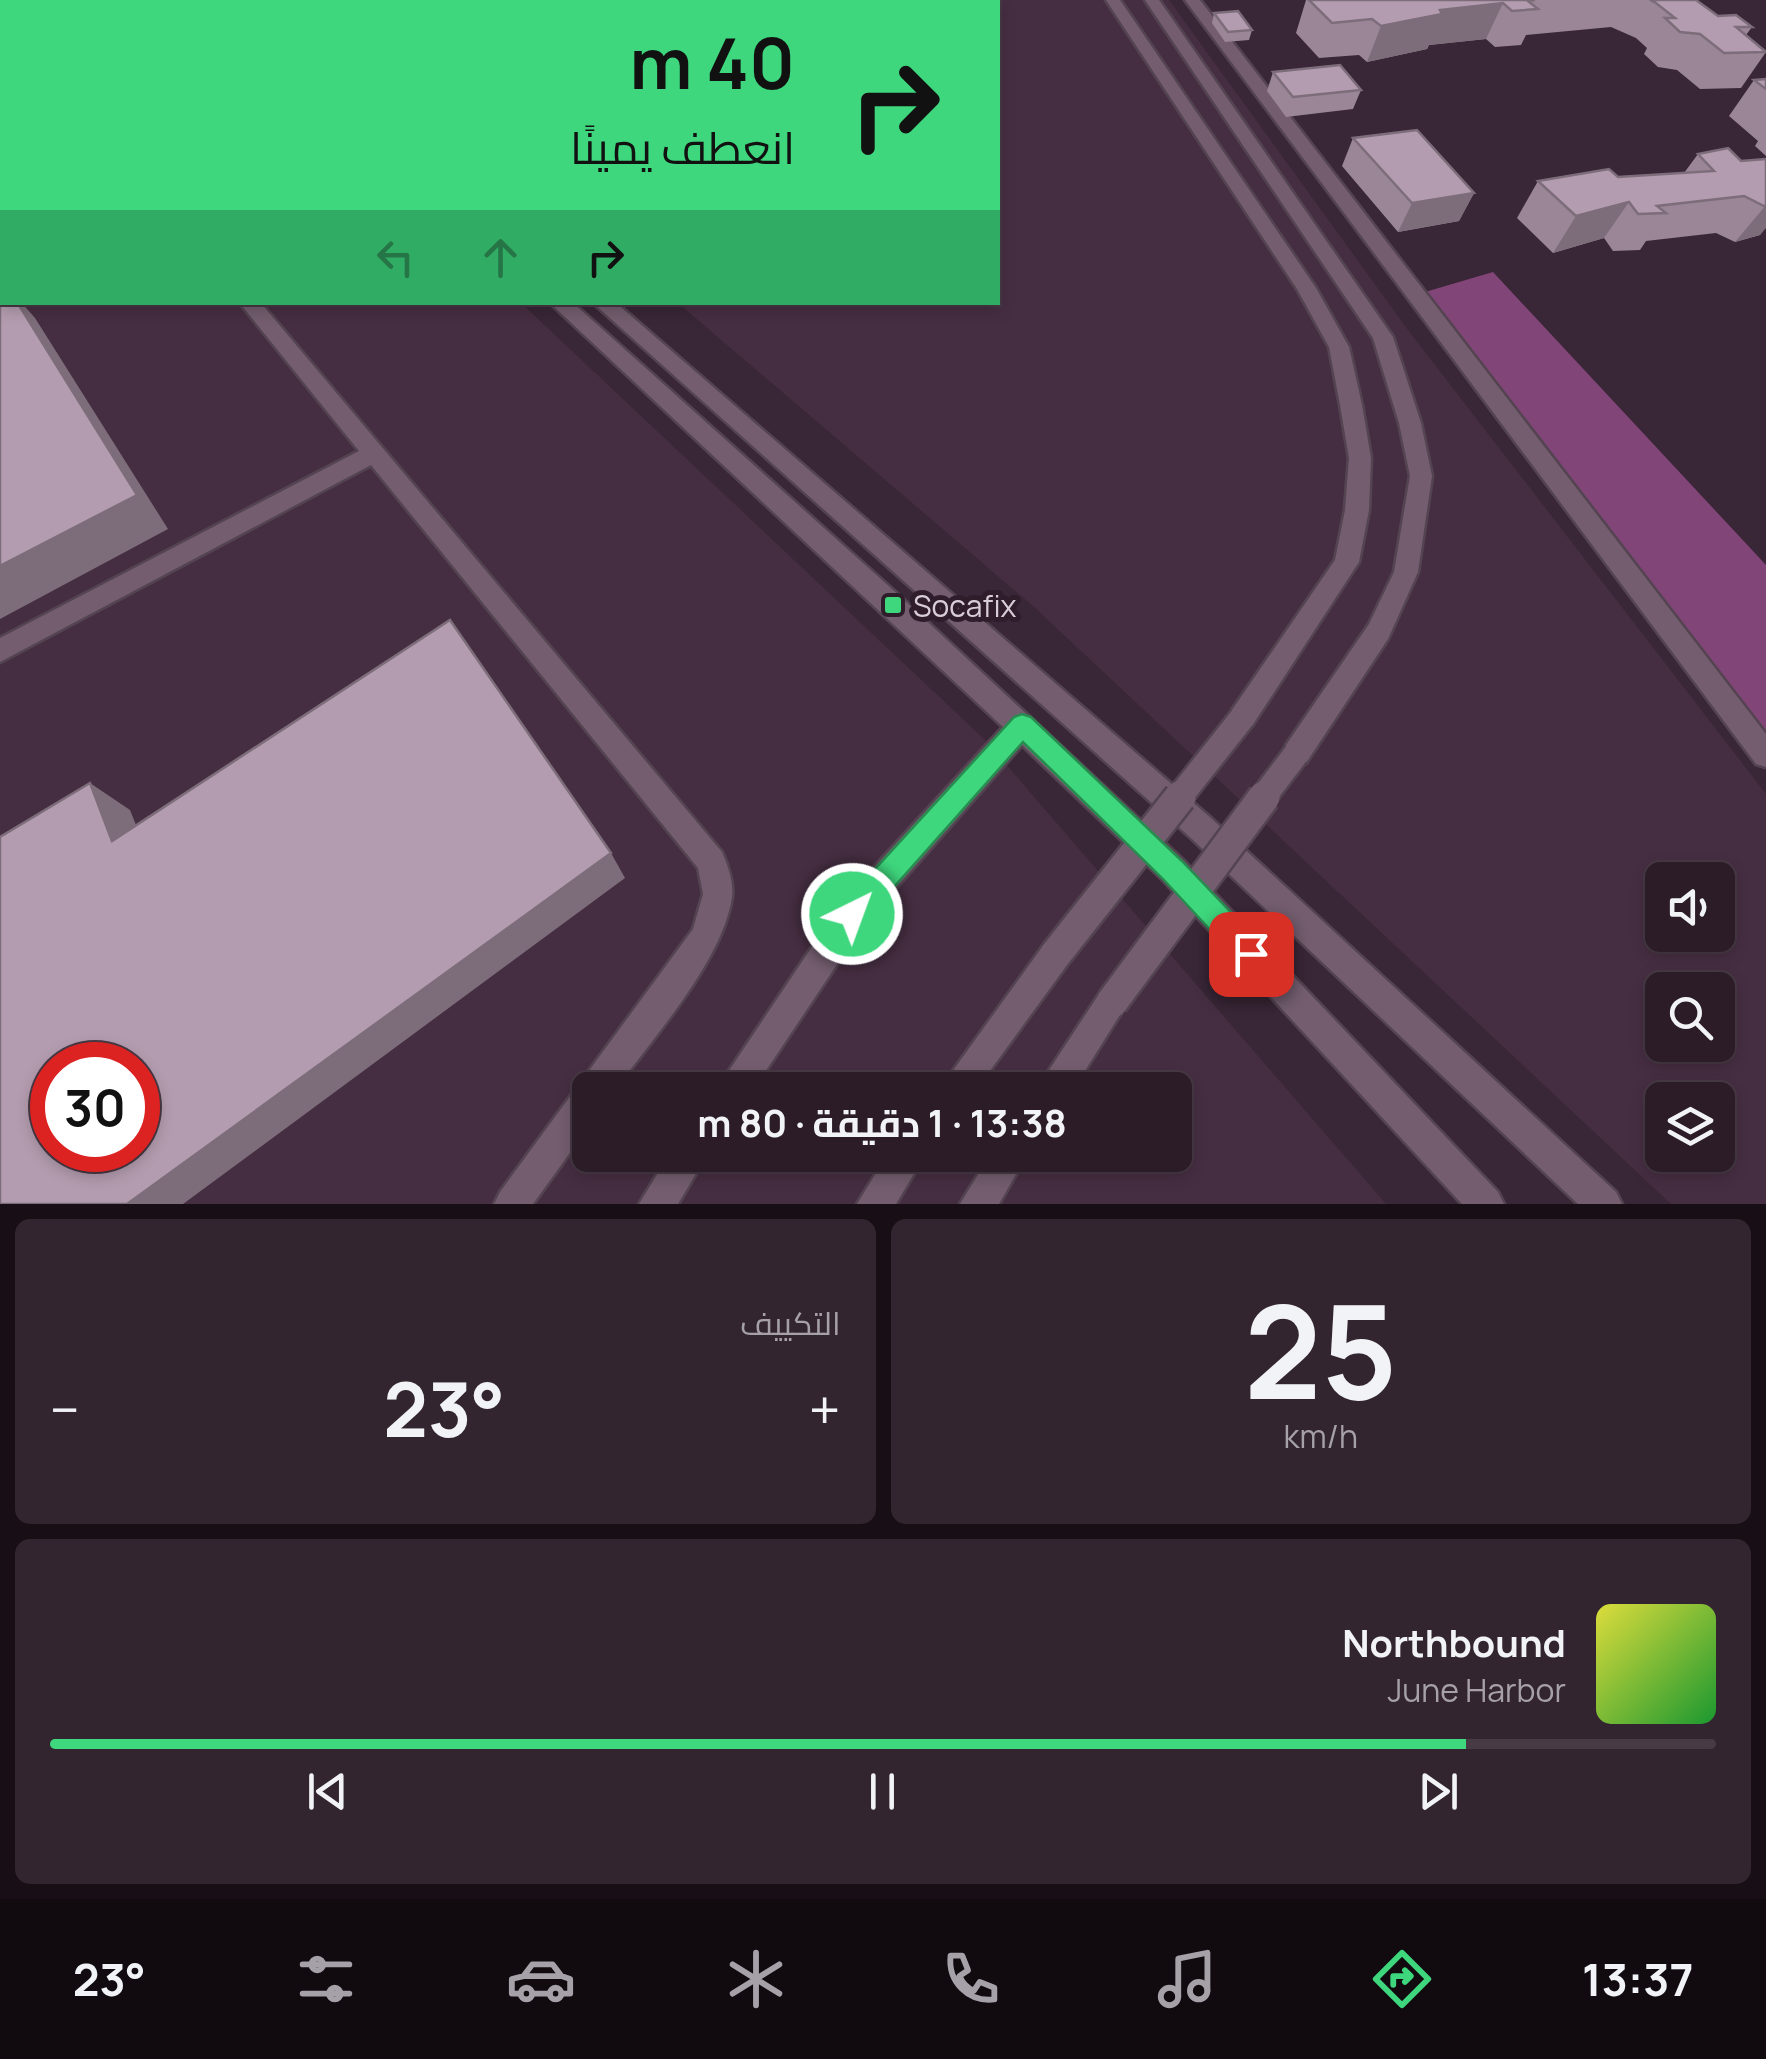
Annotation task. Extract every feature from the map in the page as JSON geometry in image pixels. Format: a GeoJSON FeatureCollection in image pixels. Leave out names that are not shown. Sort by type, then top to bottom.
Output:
{"type":"FeatureCollection","features":[{"type":"Feature","properties":{"kind":"street"},"geometry":{"type":"LineString","coordinates":[[969,1072],[1056,954],[1242,718],[1347,562],[1357,510],[1360,458],[1339,348],[1306,288],[1113,0]]}},
{"type":"Feature","properties":{"kind":"street"},"geometry":{"type":"LineString","coordinates":[[1065,1072],[1112,1002],[1296,754],[1379,631],[1406,572],[1420,476],[1402,391],[1383,337],[1152,0]]}},
{"type":"Feature","properties":{"kind":"street"},"geometry":{"type":"LineString","coordinates":[[1192,0],[1766,755]]}},
{"type":"Feature","properties":{"kind":"street"},"geometry":{"type":"LineString","coordinates":[[251,305],[712,862],[718,894],[706,937],[608,1072]]}},
{"type":"Feature","properties":{"kind":"street"},"geometry":{"type":"LineString","coordinates":[[563,305],[1022,725],[1172,870],[1486,1204]]}},
{"type":"Feature","properties":{"kind":"street"},"geometry":{"type":"LineString","coordinates":[[605,305],[1202,830],[1604,1204]]}},
{"type":"Feature","properties":{"kind":"street"},"geometry":{"type":"LineString","coordinates":[[0,652],[374,453]]}},
{"type":"Feature","properties":{"kind":"street"},"geometry":{"type":"LineString","coordinates":[[745,1072],[852,914],[1022,725]]}},
{"type":"Feature","properties":{"kind":"street"},"geometry":{"type":"LineString","coordinates":[[512,1204],[572,1122]]}},
{"type":"Feature","properties":{"kind":"street"},"geometry":{"type":"LineString","coordinates":[[657,1204],[679,1172]]}},
{"type":"Feature","properties":{"kind":"street"},"geometry":{"type":"LineString","coordinates":[[875,1204],[897,1172]]}},
{"type":"Feature","properties":{"kind":"street"},"geometry":{"type":"LineString","coordinates":[[978,1204],[999,1172]]}},
{"type":"Feature","properties":{"kind":"shaded area"},"geometry":{"type":"Polygon","coordinates":[[[1000,0],[1169,0],[1408,330],[1766,794],[1766,1204],[1671,1204],[1033,606],[680,305],[1000,305],[1000,0]]]}},
{"type":"Feature","properties":{"kind":"shaded area"},"geometry":{"type":"Polygon","coordinates":[[[1493,272],[1766,565],[1766,734],[1425,292],[1493,272]]]}},
{"type":"Feature","properties":{"kind":"shaded area"},"geometry":{"type":"Polygon","coordinates":[[[0,305],[523,305],[984,739],[1386,1204],[0,1204],[0,305]]]}},
{"type":"Feature","properties":{"kind":"building"},"geometry":{"type":"Polygon","coordinates":[[[1309,0],[1535,0],[1528,1],[1538,9],[1512,11],[1503,3],[1440,10],[1442,14],[1381,26],[1372,19],[1332,23],[1309,0]]]}},
{"type":"Feature","properties":{"kind":"building"},"geometry":{"type":"Polygon","coordinates":[[[1650,0],[1696,0],[1718,16],[1736,15],[1752,27],[1736,27],[1766,52],[1724,53],[1700,34],[1680,32],[1665,18],[1675,18],[1650,0]]]}},
{"type":"Feature","properties":{"kind":"building"},"geometry":{"type":"Polygon","coordinates":[[[1238,11],[1252,30],[1228,32],[1214,13],[1238,11]]]}},
{"type":"Feature","properties":{"kind":"building"},"geometry":{"type":"Polygon","coordinates":[[[1340,65],[1361,90],[1293,97],[1273,72],[1340,65]]]}},
{"type":"Feature","properties":{"kind":"building"},"geometry":{"type":"Polygon","coordinates":[[[1417,130],[1474,193],[1412,203],[1353,138],[1417,130]]]}},
{"type":"Feature","properties":{"kind":"building"},"geometry":{"type":"Polygon","coordinates":[[[1728,148],[1741,161],[1766,159],[1766,205],[1744,196],[1657,206],[1666,213],[1638,214],[1629,202],[1576,216],[1538,181],[1609,169],[1618,177],[1714,171],[1698,154],[1728,148]]]}},
{"type":"Feature","properties":{"kind":"building"},"geometry":{"type":"Polygon","coordinates":[[[0,305],[19,305],[137,495],[0,566],[0,305]]]}},
{"type":"Feature","properties":{"kind":"building"},"geometry":{"type":"Polygon","coordinates":[[[450,620],[611,853],[127,1204],[0,1204],[0,837],[90,783],[112,841],[450,620]]]}},
{"type":"Feature","properties":{"kind":"place","name":"Socafix"},"geometry":{"type":"Point","coordinates":[893,605]}},
{"type":"Feature","properties":{"kind":"route"},"geometry":{"type":"LineString","coordinates":[[852,914],[1022,725],[1172,870],[1251,954]]}}]}
